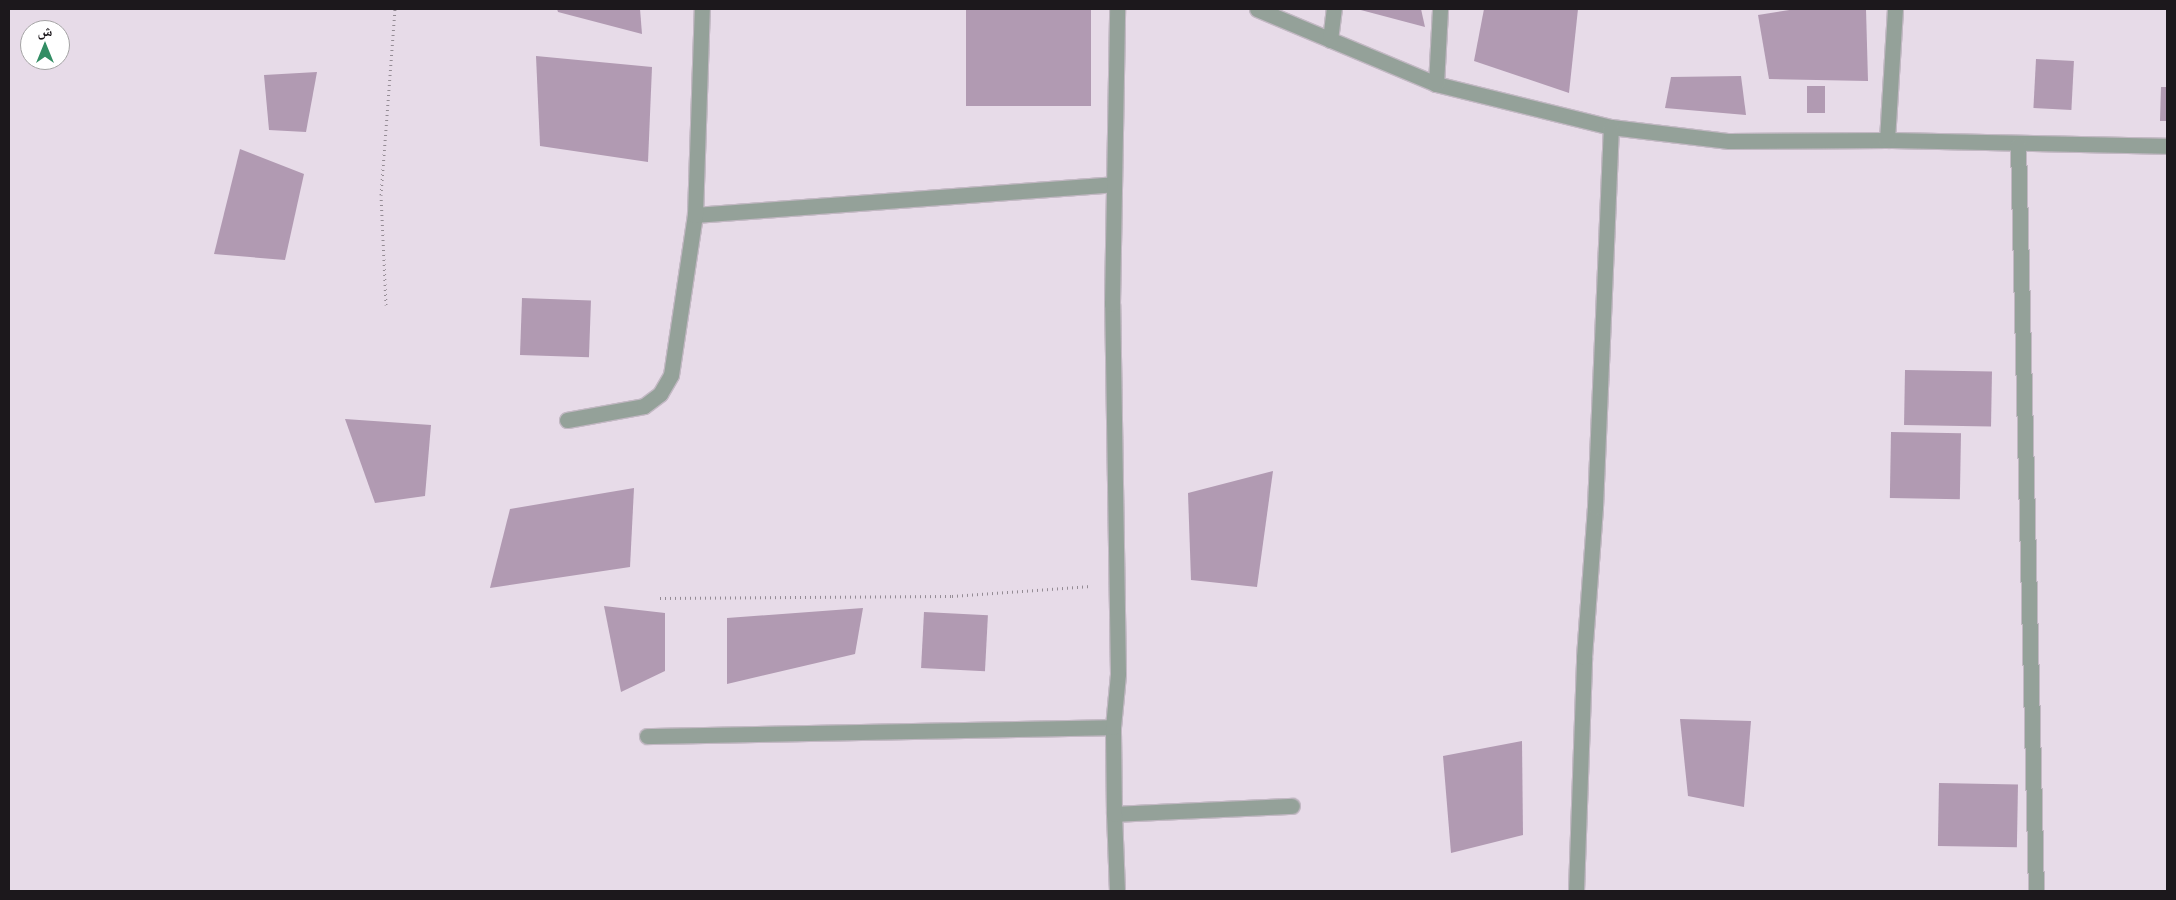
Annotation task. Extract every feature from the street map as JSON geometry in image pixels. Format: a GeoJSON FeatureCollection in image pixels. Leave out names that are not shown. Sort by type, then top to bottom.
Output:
{"type":"FeatureCollection","features":[{"type":"Feature","properties":{"kind":"street"},"geometry":{"type":"LineString","coordinates":[[567,420],[644,406],[660,394],[671,375],[695,215],[702,9]]}},
{"type":"Feature","properties":{"kind":"street"},"geometry":{"type":"LineString","coordinates":[[1117,891],[1113,727],[1118,674],[1113,184],[1118,9]]}},
{"type":"Feature","properties":{"kind":"street"},"geometry":{"type":"LineString","coordinates":[[1257,9],[1436,84],[1610,127],[1729,141],[1887,140],[2018,145],[2167,146]]}},
{"type":"Feature","properties":{"kind":"street"},"geometry":{"type":"LineString","coordinates":[[1330,40],[1334,9]]}},
{"type":"Feature","properties":{"kind":"street"},"geometry":{"type":"LineString","coordinates":[[1436,84],[1440,9]]}},
{"type":"Feature","properties":{"kind":"street"},"geometry":{"type":"LineString","coordinates":[[1887,140],[1895,9]]}},
{"type":"Feature","properties":{"kind":"street"},"geometry":{"type":"LineString","coordinates":[[1576,891],[1584,657],[1595,508],[1610,127]]}},
{"type":"Feature","properties":{"kind":"street"},"geometry":{"type":"LineString","coordinates":[[2018,145],[2036,891]]}},
{"type":"Feature","properties":{"kind":"street"},"geometry":{"type":"LineString","coordinates":[[695,215],[1113,184]]}},
{"type":"Feature","properties":{"kind":"street"},"geometry":{"type":"LineString","coordinates":[[647,736],[1113,727]]}},
{"type":"Feature","properties":{"kind":"street"},"geometry":{"type":"LineString","coordinates":[[1114,814],[1292,806]]}},
{"type":"Feature","properties":{"kind":"path"},"geometry":{"type":"LineString","coordinates":[[386,305],[380,195],[395,9]]}},
{"type":"Feature","properties":{"kind":"path"},"geometry":{"type":"LineString","coordinates":[[660,598],[952,596],[1056,591],[1116,583]]}},
{"type":"Feature","properties":{"kind":"building"},"geometry":{"type":"Polygon","coordinates":[[[557,9],[640,9],[642,34],[558,12],[557,9]]]}},
{"type":"Feature","properties":{"kind":"building"},"geometry":{"type":"Polygon","coordinates":[[[966,9],[1091,9],[1091,106],[966,106],[966,9]]]}},
{"type":"Feature","properties":{"kind":"building"},"geometry":{"type":"Polygon","coordinates":[[[1357,9],[1421,9],[1425,27],[1357,9]]]}},
{"type":"Feature","properties":{"kind":"building"},"geometry":{"type":"Polygon","coordinates":[[[1484,9],[1578,9],[1569,93],[1474,61],[1484,9]]]}},
{"type":"Feature","properties":{"kind":"building"},"geometry":{"type":"Polygon","coordinates":[[[1796,9],[1866,9],[1868,81],[1769,79],[1758,15],[1796,9]]]}},
{"type":"Feature","properties":{"kind":"building"},"geometry":{"type":"Polygon","coordinates":[[[536,56],[652,67],[648,162],[540,146],[536,56]]]}},
{"type":"Feature","properties":{"kind":"building"},"geometry":{"type":"Polygon","coordinates":[[[2036,59],[2074,61],[2071,110],[2033,108],[2036,59]]]}},
{"type":"Feature","properties":{"kind":"building"},"geometry":{"type":"Polygon","coordinates":[[[317,72],[306,132],[269,130],[264,75],[317,72]]]}},
{"type":"Feature","properties":{"kind":"building"},"geometry":{"type":"Polygon","coordinates":[[[1741,76],[1746,115],[1665,108],[1671,77],[1741,76]]]}},
{"type":"Feature","properties":{"kind":"building"},"geometry":{"type":"Polygon","coordinates":[[[1807,86],[1825,86],[1825,113],[1807,113],[1807,86]]]}},
{"type":"Feature","properties":{"kind":"building"},"geometry":{"type":"Polygon","coordinates":[[[2161,87],[2167,87],[2167,121],[2160,121],[2161,87]]]}},
{"type":"Feature","properties":{"kind":"building"},"geometry":{"type":"Polygon","coordinates":[[[240,149],[304,174],[285,260],[214,254],[240,149]]]}},
{"type":"Feature","properties":{"kind":"building"},"geometry":{"type":"Polygon","coordinates":[[[522,298],[591,300],[589,357],[520,355],[522,298]]]}},
{"type":"Feature","properties":{"kind":"building"},"geometry":{"type":"Polygon","coordinates":[[[1905,370],[1992,372],[1991,427],[1904,425],[1905,370]]]}},
{"type":"Feature","properties":{"kind":"building"},"geometry":{"type":"Polygon","coordinates":[[[345,419],[431,425],[425,496],[375,503],[345,419]]]}},
{"type":"Feature","properties":{"kind":"building"},"geometry":{"type":"Polygon","coordinates":[[[1891,432],[1961,433],[1960,499],[1890,498],[1891,432]]]}},
{"type":"Feature","properties":{"kind":"building"},"geometry":{"type":"Polygon","coordinates":[[[1273,471],[1257,587],[1191,580],[1188,493],[1273,471]]]}},
{"type":"Feature","properties":{"kind":"building"},"geometry":{"type":"Polygon","coordinates":[[[634,488],[630,567],[490,588],[510,509],[634,488]]]}},
{"type":"Feature","properties":{"kind":"building"},"geometry":{"type":"Polygon","coordinates":[[[604,606],[665,613],[665,671],[621,692],[604,606]]]}},
{"type":"Feature","properties":{"kind":"building"},"geometry":{"type":"Polygon","coordinates":[[[863,608],[855,654],[727,684],[727,618],[863,608]]]}},
{"type":"Feature","properties":{"kind":"building"},"geometry":{"type":"Polygon","coordinates":[[[924,612],[988,615],[985,671],[921,668],[924,612]]]}},
{"type":"Feature","properties":{"kind":"building"},"geometry":{"type":"Polygon","coordinates":[[[1680,719],[1751,721],[1744,807],[1688,796],[1680,719]]]}},
{"type":"Feature","properties":{"kind":"building"},"geometry":{"type":"Polygon","coordinates":[[[1522,741],[1523,835],[1451,853],[1443,756],[1522,741]]]}},
{"type":"Feature","properties":{"kind":"building"},"geometry":{"type":"Polygon","coordinates":[[[1939,783],[2018,784],[2017,847],[1938,846],[1939,783]]]}}]}
